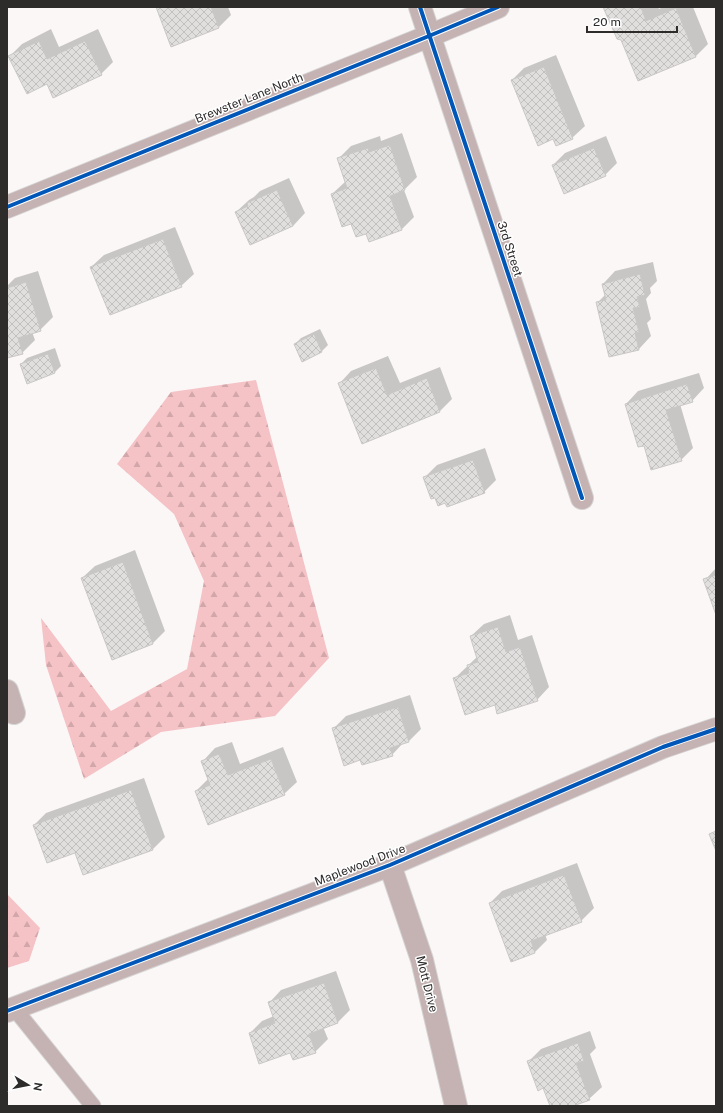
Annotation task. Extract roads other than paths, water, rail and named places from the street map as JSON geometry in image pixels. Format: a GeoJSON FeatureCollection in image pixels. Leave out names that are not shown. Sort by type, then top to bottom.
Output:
{"type":"FeatureCollection","features":[{"type":"Feature","properties":{"kind":"street","name":"3rd Street"},"geometry":{"type":"LineString","coordinates":[[420,7],[582,498]]}},
{"type":"Feature","properties":{"kind":"street","name":"Brewster Lane North"},"geometry":{"type":"LineString","coordinates":[[7,208],[498,7]]}},
{"type":"Feature","properties":{"kind":"street"},"geometry":{"type":"LineString","coordinates":[[7,691],[14,713]]}},
{"type":"Feature","properties":{"kind":"street","name":"Maplewood Drive"},"geometry":{"type":"LineString","coordinates":[[10,1009],[390,865],[663,748],[716,728]]}},
{"type":"Feature","properties":{"kind":"street","name":"Mott Drive"},"geometry":{"type":"LineString","coordinates":[[390,865],[422,960],[456,1106]]}},
{"type":"Feature","properties":{"kind":"lane"},"geometry":{"type":"LineString","coordinates":[[10,1009],[93,1106]]}}]}
